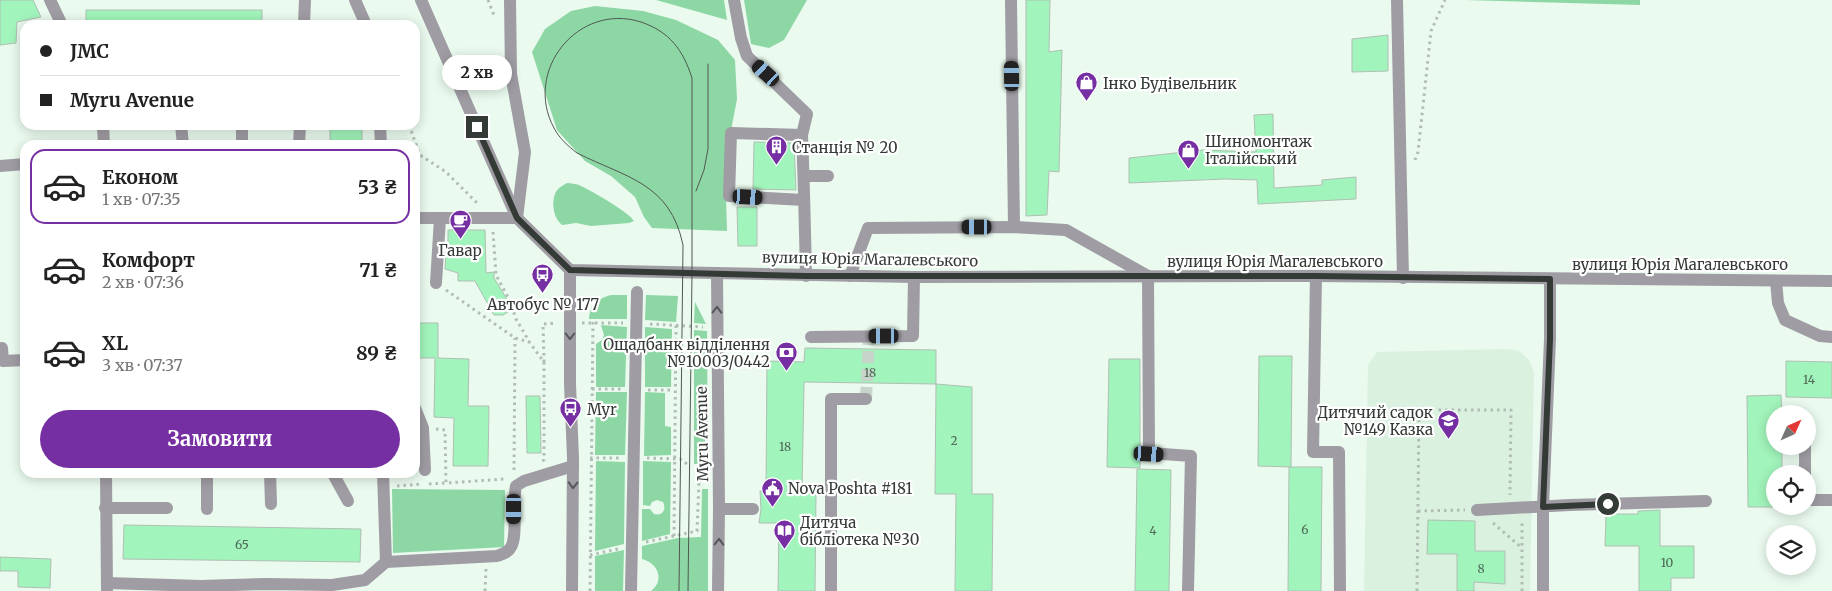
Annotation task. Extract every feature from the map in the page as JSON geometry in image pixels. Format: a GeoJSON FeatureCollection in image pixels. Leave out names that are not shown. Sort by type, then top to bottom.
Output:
{"type":"FeatureCollection","features":[{"type":"Feature","properties":{"kind":"street"},"geometry":{"type":"LineString","coordinates":[[50,0],[60,20]]}},
{"type":"Feature","properties":{"kind":"street"},"geometry":{"type":"LineString","coordinates":[[304,20],[305,0]]}},
{"type":"Feature","properties":{"kind":"street"},"geometry":{"type":"LineString","coordinates":[[355,0],[364,20]]}},
{"type":"Feature","properties":{"kind":"street"},"geometry":{"type":"LineString","coordinates":[[421,0],[517,218],[570,270],[717,273]]}},
{"type":"Feature","properties":{"kind":"street"},"geometry":{"type":"LineString","coordinates":[[510,0],[511,74],[525,152],[517,218]]}},
{"type":"Feature","properties":{"kind":"street"},"geometry":{"type":"LineString","coordinates":[[734,0],[741,38],[747,56],[806,114],[802,135],[806,276]]}},
{"type":"Feature","properties":{"kind":"street"},"geometry":{"type":"LineString","coordinates":[[1011,0],[1014,227]]}},
{"type":"Feature","properties":{"kind":"street"},"geometry":{"type":"LineString","coordinates":[[1397,0],[1403,278]]}},
{"type":"Feature","properties":{"kind":"street"},"geometry":{"type":"LineString","coordinates":[[242,130],[242,140]]}},
{"type":"Feature","properties":{"kind":"street"},"geometry":{"type":"LineString","coordinates":[[802,135],[731,133],[729,196],[804,200]]}},
{"type":"Feature","properties":{"kind":"street"},"geometry":{"type":"LineString","coordinates":[[0,166],[20,164]]}},
{"type":"Feature","properties":{"kind":"street"},"geometry":{"type":"LineString","coordinates":[[804,176],[828,176]]}},
{"type":"Feature","properties":{"kind":"street"},"geometry":{"type":"LineString","coordinates":[[420,218],[517,218]]}},
{"type":"Feature","properties":{"kind":"street"},"geometry":{"type":"LineString","coordinates":[[436,283],[440,218]]}},
{"type":"Feature","properties":{"kind":"street"},"geometry":{"type":"LineString","coordinates":[[850,276],[868,228],[1014,227],[1066,230],[1148,276],[1149,454],[1191,456],[1188,591]]}},
{"type":"Feature","properties":{"kind":"street"},"geometry":{"type":"LineString","coordinates":[[570,270],[570,384],[573,466],[572,591]]}},
{"type":"Feature","properties":{"kind":"street","name":"вулиця Юрія Магалевського"},"geometry":{"type":"LineString","coordinates":[[717,273],[914,277],[1316,276],[1832,281]]}},
{"type":"Feature","properties":{"kind":"street","name":"Myru Avenue"},"geometry":{"type":"LineString","coordinates":[[717,273],[718,591]]}},
{"type":"Feature","properties":{"kind":"street"},"geometry":{"type":"LineString","coordinates":[[1316,276],[1313,452],[1339,452],[1340,591]]}},
{"type":"Feature","properties":{"kind":"street"},"geometry":{"type":"LineString","coordinates":[[812,337],[913,336],[914,277]]}},
{"type":"Feature","properties":{"kind":"street"},"geometry":{"type":"LineString","coordinates":[[1543,591],[1543,507],[1550,339],[1550,279]]}},
{"type":"Feature","properties":{"kind":"street"},"geometry":{"type":"LineString","coordinates":[[1776,281],[1778,303],[1785,320],[1820,336],[1832,336]]}},
{"type":"Feature","properties":{"kind":"street"},"geometry":{"type":"LineString","coordinates":[[632,591],[638,292]]}},
{"type":"Feature","properties":{"kind":"street"},"geometry":{"type":"LineString","coordinates":[[2,348],[1,361],[20,360]]}},
{"type":"Feature","properties":{"kind":"street"},"geometry":{"type":"LineString","coordinates":[[831,591],[831,399],[866,399]]}},
{"type":"Feature","properties":{"kind":"street"},"geometry":{"type":"LineString","coordinates":[[420,420],[423,428],[425,470]]}},
{"type":"Feature","properties":{"kind":"street"},"geometry":{"type":"LineString","coordinates":[[106,478],[107,587],[332,588],[365,580],[386,562],[497,556],[506,552],[511,548],[514,540],[514,494],[516,486],[524,481],[573,466]]}},
{"type":"Feature","properties":{"kind":"street"},"geometry":{"type":"LineString","coordinates":[[207,478],[207,509]]}},
{"type":"Feature","properties":{"kind":"street"},"geometry":{"type":"LineString","coordinates":[[270,478],[271,504]]}},
{"type":"Feature","properties":{"kind":"street"},"geometry":{"type":"LineString","coordinates":[[335,478],[348,500]]}},
{"type":"Feature","properties":{"kind":"street"},"geometry":{"type":"LineString","coordinates":[[384,478],[386,562]]}},
{"type":"Feature","properties":{"kind":"street"},"geometry":{"type":"LineString","coordinates":[[1816,500],[1832,500]]}},
{"type":"Feature","properties":{"kind":"street"},"geometry":{"type":"LineString","coordinates":[[1477,510],[1579,504],[1706,501]]}},
{"type":"Feature","properties":{"kind":"street"},"geometry":{"type":"LineString","coordinates":[[105,508],[167,508]]}},
{"type":"Feature","properties":{"kind":"street"},"geometry":{"type":"LineString","coordinates":[[719,508],[753,509]]}},
{"type":"Feature","properties":{"kind":"path"},"geometry":{"type":"LineString","coordinates":[[1415,161],[1418,152],[1431,31],[1445,0]]}},
{"type":"Feature","properties":{"kind":"path"},"geometry":{"type":"LineString","coordinates":[[420,155],[446,172],[492,218],[496,275],[510,301],[516,319],[544,362]]}},
{"type":"Feature","properties":{"kind":"path"},"geometry":{"type":"LineString","coordinates":[[436,283],[514,338],[530,342]]}},
{"type":"Feature","properties":{"kind":"path"},"geometry":{"type":"LineString","coordinates":[[590,591],[593,322]]}},
{"type":"Feature","properties":{"kind":"path"},"geometry":{"type":"LineString","coordinates":[[536,464],[544,460],[543,324],[593,322],[716,326]]}},
{"type":"Feature","properties":{"kind":"path"},"geometry":{"type":"LineString","coordinates":[[674,536],[676,325]]}},
{"type":"Feature","properties":{"kind":"path"},"geometry":{"type":"LineString","coordinates":[[514,338],[514,476]]}},
{"type":"Feature","properties":{"kind":"path"},"geometry":{"type":"LineString","coordinates":[[1393,410],[1511,410],[1516,508],[1522,548],[1522,591]]}},
{"type":"Feature","properties":{"kind":"path"},"geometry":{"type":"LineString","coordinates":[[1416,591],[1419,410]]}},
{"type":"Feature","properties":{"kind":"path"},"geometry":{"type":"LineString","coordinates":[[423,428],[445,430],[446,483]]}},
{"type":"Feature","properties":{"kind":"path"},"geometry":{"type":"LineString","coordinates":[[384,486],[503,480],[509,478]]}},
{"type":"Feature","properties":{"kind":"path"},"geometry":{"type":"LineString","coordinates":[[572,559],[697,531],[698,481]]}},
{"type":"Feature","properties":{"kind":"path"},"geometry":{"type":"LineString","coordinates":[[1418,510],[1477,510],[1522,548]]}},
{"type":"Feature","properties":{"kind":"path"},"geometry":{"type":"LineString","coordinates":[[486,571],[486,591]]}},
{"type":"Feature","properties":{"kind":"shaded area","name":"Дитячий садок №149 Казка"},"geometry":{"type":"Polygon","coordinates":[[[1507,349],[1519,351],[1529,360],[1534,372],[1530,591],[1364,591],[1368,365],[1377,352],[1507,349]]]}},
{"type":"Feature","properties":{"kind":"green space"},"geometry":{"type":"Polygon","coordinates":[[[656,0],[724,0],[727,20],[656,0]]]}},
{"type":"Feature","properties":{"kind":"green space"},"geometry":{"type":"Polygon","coordinates":[[[744,0],[807,0],[784,40],[769,48],[751,44],[744,0]]]}},
{"type":"Feature","properties":{"kind":"green space"},"geometry":{"type":"Polygon","coordinates":[[[1465,0],[1640,0],[1640,5],[1465,0]]]}},
{"type":"Feature","properties":{"kind":"green space"},"geometry":{"type":"Polygon","coordinates":[[[595,6],[643,11],[676,20],[718,40],[735,60],[737,99],[725,162],[727,231],[652,228],[644,217],[635,197],[611,176],[585,161],[557,130],[532,52],[545,29],[571,11],[595,6]]]}},
{"type":"Feature","properties":{"kind":"green space"},"geometry":{"type":"Polygon","coordinates":[[[567,183],[579,185],[600,196],[625,212],[634,221],[591,226],[576,223],[562,225],[555,215],[553,202],[557,190],[567,183]]]}},
{"type":"Feature","properties":{"kind":"green space"},"geometry":{"type":"Polygon","coordinates":[[[611,295],[627,295],[627,319],[589,319],[591,309],[595,303],[611,295]]]}},
{"type":"Feature","properties":{"kind":"green space"},"geometry":{"type":"Polygon","coordinates":[[[646,295],[678,296],[676,322],[645,320],[646,295]]]}},
{"type":"Feature","properties":{"kind":"green space"},"geometry":{"type":"Polygon","coordinates":[[[695,302],[706,324],[694,323],[695,302]]]}},
{"type":"Feature","properties":{"kind":"green space"},"geometry":{"type":"Polygon","coordinates":[[[601,325],[627,327],[625,387],[596,387],[596,344],[602,340],[604,335],[601,325]]]}},
{"type":"Feature","properties":{"kind":"green space"},"geometry":{"type":"Polygon","coordinates":[[[645,327],[672,329],[671,387],[645,387],[645,327]]]}},
{"type":"Feature","properties":{"kind":"green space"},"geometry":{"type":"Polygon","coordinates":[[[694,330],[707,331],[708,477],[701,477],[701,464],[694,464],[694,330]]]}},
{"type":"Feature","properties":{"kind":"green space"},"geometry":{"type":"Polygon","coordinates":[[[596,392],[627,392],[625,455],[595,455],[596,392]]]}},
{"type":"Feature","properties":{"kind":"green space"},"geometry":{"type":"Polygon","coordinates":[[[645,392],[665,393],[665,426],[671,427],[671,455],[644,456],[645,392]]]}},
{"type":"Feature","properties":{"kind":"green space"},"geometry":{"type":"Polygon","coordinates":[[[596,461],[625,462],[624,544],[595,551],[596,461]]]}},
{"type":"Feature","properties":{"kind":"green space"},"geometry":{"type":"Polygon","coordinates":[[[643,461],[671,462],[670,534],[642,541],[642,509],[650,509],[654,514],[661,513],[664,510],[663,502],[657,500],[652,502],[650,506],[643,505],[643,461]]]}},
{"type":"Feature","properties":{"kind":"green space"},"geometry":{"type":"Polygon","coordinates":[[[392,489],[505,490],[504,547],[393,553],[392,489]]]}},
{"type":"Feature","properties":{"kind":"green space"},"geometry":{"type":"Polygon","coordinates":[[[702,489],[708,489],[708,591],[651,591],[658,582],[658,572],[652,564],[642,559],[642,546],[678,538],[701,537],[702,489]]]}},
{"type":"Feature","properties":{"kind":"green space"},"geometry":{"type":"Polygon","coordinates":[[[624,550],[623,591],[595,591],[595,556],[624,550]]]}},
{"type":"Feature","properties":{"kind":"building"},"geometry":{"type":"Polygon","coordinates":[[[0,0],[33,0],[41,17],[17,22],[16,43],[0,45],[0,0]]]}},
{"type":"Feature","properties":{"kind":"building"},"geometry":{"type":"Polygon","coordinates":[[[1026,0],[1050,0],[1049,52],[1062,50],[1059,172],[1049,171],[1047,215],[1026,216],[1026,0]]]}},
{"type":"Feature","properties":{"kind":"building"},"geometry":{"type":"Polygon","coordinates":[[[86,10],[262,10],[262,20],[86,20],[86,10]]]}},
{"type":"Feature","properties":{"kind":"building"},"geometry":{"type":"Polygon","coordinates":[[[1388,35],[1388,71],[1352,72],[1352,39],[1388,35]]]}},
{"type":"Feature","properties":{"kind":"building"},"geometry":{"type":"Polygon","coordinates":[[[1273,114],[1274,188],[1322,185],[1322,180],[1356,177],[1356,199],[1258,204],[1257,180],[1225,179],[1129,183],[1129,158],[1203,150],[1256,152],[1254,115],[1273,114]]]}},
{"type":"Feature","properties":{"kind":"building"},"geometry":{"type":"Polygon","coordinates":[[[330,130],[362,130],[362,140],[330,140],[330,130]]]}},
{"type":"Feature","properties":{"kind":"building","name":"Станція № 20"},"geometry":{"type":"Polygon","coordinates":[[[754,142],[794,143],[796,190],[753,189],[754,142]]]}},
{"type":"Feature","properties":{"kind":"building"},"geometry":{"type":"Polygon","coordinates":[[[737,207],[757,207],[757,246],[738,246],[737,207]]]}},
{"type":"Feature","properties":{"kind":"building"},"geometry":{"type":"Polygon","coordinates":[[[448,230],[485,230],[486,273],[494,272],[494,278],[513,309],[503,315],[494,315],[475,281],[458,281],[458,273],[445,269],[446,252],[448,252],[448,230]]]}},
{"type":"Feature","properties":{"kind":"building"},"geometry":{"type":"Polygon","coordinates":[[[420,323],[438,323],[438,358],[469,359],[468,406],[489,406],[488,466],[453,466],[454,418],[434,417],[435,358],[420,358],[420,323]]]}},
{"type":"Feature","properties":{"kind":"building"},"geometry":{"type":"Polygon","coordinates":[[[805,348],[936,350],[936,384],[804,382],[802,493],[816,494],[815,591],[778,591],[779,523],[759,523],[761,509],[760,491],[766,491],[767,361],[804,362],[805,348]]]}},
{"type":"Feature","properties":{"kind":"building"},"geometry":{"type":"Polygon","coordinates":[[[1259,356],[1292,356],[1291,467],[1258,466],[1259,356]]]}},
{"type":"Feature","properties":{"kind":"building"},"geometry":{"type":"Polygon","coordinates":[[[1109,359],[1140,359],[1140,468],[1107,467],[1109,359]]]}},
{"type":"Feature","properties":{"kind":"building"},"geometry":{"type":"Polygon","coordinates":[[[1786,361],[1832,362],[1832,398],[1786,397],[1786,361]]]}},
{"type":"Feature","properties":{"kind":"building"},"geometry":{"type":"Polygon","coordinates":[[[936,384],[972,387],[972,494],[993,494],[992,591],[955,591],[956,494],[935,494],[936,384]]]}},
{"type":"Feature","properties":{"kind":"building"},"geometry":{"type":"Polygon","coordinates":[[[1781,395],[1782,405],[1766,405],[1766,455],[1782,455],[1782,465],[1766,465],[1766,507],[1748,507],[1747,396],[1781,395]]]}},
{"type":"Feature","properties":{"kind":"building"},"geometry":{"type":"Polygon","coordinates":[[[526,396],[540,396],[541,453],[527,453],[526,396]]]}},
{"type":"Feature","properties":{"kind":"building"},"geometry":{"type":"Polygon","coordinates":[[[1289,467],[1322,467],[1321,591],[1288,591],[1289,467]]]}},
{"type":"Feature","properties":{"kind":"building"},"geometry":{"type":"Polygon","coordinates":[[[1137,469],[1171,470],[1169,591],[1135,591],[1137,469]]]}},
{"type":"Feature","properties":{"kind":"building"},"geometry":{"type":"Polygon","coordinates":[[[1660,510],[1660,546],[1694,546],[1694,578],[1671,578],[1671,591],[1639,591],[1639,546],[1605,546],[1606,514],[1638,514],[1638,511],[1660,510]]]}},
{"type":"Feature","properties":{"kind":"building"},"geometry":{"type":"Polygon","coordinates":[[[1428,520],[1475,521],[1475,551],[1505,551],[1505,584],[1474,582],[1474,591],[1457,591],[1457,554],[1427,554],[1428,520]]]}},
{"type":"Feature","properties":{"kind":"building"},"geometry":{"type":"Polygon","coordinates":[[[124,525],[361,529],[360,562],[123,559],[124,525]]]}},
{"type":"Feature","properties":{"kind":"building"},"geometry":{"type":"Polygon","coordinates":[[[0,557],[51,559],[50,588],[18,587],[18,571],[0,571],[0,557]]]}},
{"type":"Feature","properties":{"kind":"tunnel"},"geometry":{"type":"LineString","coordinates":[[866,399],[869,337]]}},
{"type":"Feature","properties":{"kind":"tram line"},"geometry":{"type":"LineString","coordinates":[[679,591],[683,245],[677,224],[668,208],[657,195],[629,177],[577,153],[556,132],[546,106],[546,85],[551,64],[562,46],[578,32],[596,22],[618,18],[641,22],[668,37],[680,51],[692,78],[692,273],[688,591]]}},
{"type":"Feature","properties":{"kind":"tram line"},"geometry":{"type":"LineString","coordinates":[[696,191],[704,170],[708,149],[708,64]]}},
{"type":"Feature","properties":{"kind":"place","name":"Інко Будівельник"},"geometry":{"type":"Point","coordinates":[1087,102]}},
{"type":"Feature","properties":{"kind":"place","name":"Станція № 20"},"geometry":{"type":"Point","coordinates":[776,166]}},
{"type":"Feature","properties":{"kind":"place","name":"Шиномонтаж Італійський"},"geometry":{"type":"Point","coordinates":[1189,169]}},
{"type":"Feature","properties":{"kind":"place","name":"Гавар"},"geometry":{"type":"Point","coordinates":[460,240]}},
{"type":"Feature","properties":{"kind":"place","name":"Автобус № 177"},"geometry":{"type":"Point","coordinates":[543,294]}},
{"type":"Feature","properties":{"kind":"place","name":"Ощадбанк відділення №10003/0442"},"geometry":{"type":"Point","coordinates":[786,372]}},
{"type":"Feature","properties":{"kind":"place","name":"Myr"},"geometry":{"type":"Point","coordinates":[571,428]}},
{"type":"Feature","properties":{"kind":"place","name":"Дитячий садок №149 Казка"},"geometry":{"type":"Point","coordinates":[1449,440]}},
{"type":"Feature","properties":{"kind":"place","name":"Nova Poshta #181"},"geometry":{"type":"Point","coordinates":[772,507]}},
{"type":"Feature","properties":{"kind":"place","name":"Дитяча бібліотека №30"},"geometry":{"type":"Point","coordinates":[784,550]}},
{"type":"Feature","properties":{"kind":"route"},"geometry":{"type":"LineString","coordinates":[[477,127],[517,218],[570,270],[914,277],[1316,276],[1550,279],[1550,339],[1543,507],[1608,504]]}}]}
